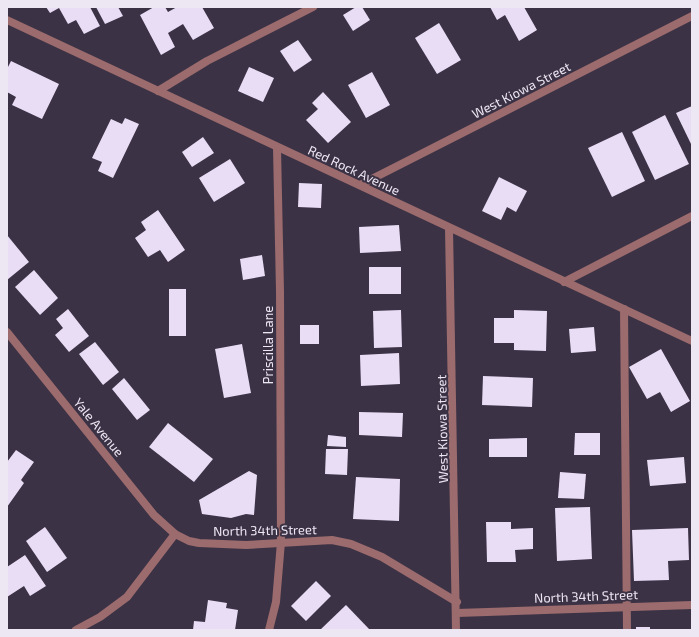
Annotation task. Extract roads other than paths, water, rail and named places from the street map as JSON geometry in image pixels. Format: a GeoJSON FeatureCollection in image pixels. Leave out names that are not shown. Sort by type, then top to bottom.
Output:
{"type":"FeatureCollection","features":[{"type":"Feature","properties":{"kind":"street"},"geometry":{"type":"LineString","coordinates":[[158,92],[207,61],[313,7]]}},
{"type":"Feature","properties":{"kind":"street","name":"West Kiowa Street"},"geometry":{"type":"LineString","coordinates":[[360,185],[692,16]]}},
{"type":"Feature","properties":{"kind":"street","name":"Red Rock Avenue"},"geometry":{"type":"LineString","coordinates":[[7,20],[277,148],[360,185],[692,341]]}},
{"type":"Feature","properties":{"kind":"street","name":"Priscilla Lane"},"geometry":{"type":"LineString","coordinates":[[269,630],[276,602],[281,542],[280,299],[277,148]]}},
{"type":"Feature","properties":{"kind":"street"},"geometry":{"type":"LineString","coordinates":[[564,282],[692,216]]}},
{"type":"Feature","properties":{"kind":"street","name":"West Kiowa Street"},"geometry":{"type":"LineString","coordinates":[[449,228],[457,602],[456,630]]}},
{"type":"Feature","properties":{"kind":"street"},"geometry":{"type":"LineString","coordinates":[[624,309],[627,630]]}},
{"type":"Feature","properties":{"kind":"street","name":"Yale Avenue"},"geometry":{"type":"LineString","coordinates":[[7,332],[154,516],[175,534]]}},
{"type":"Feature","properties":{"kind":"street"},"geometry":{"type":"LineString","coordinates":[[76,630],[100,617],[126,597],[175,534]]}},
{"type":"Feature","properties":{"kind":"street","name":"North 34th Street"},"geometry":{"type":"LineString","coordinates":[[175,534],[189,541],[199,543],[246,545],[332,540],[351,544],[382,557],[457,602]]}},
{"type":"Feature","properties":{"kind":"street","name":"North 34th Street"},"geometry":{"type":"LineString","coordinates":[[457,613],[692,605]]}}]}
